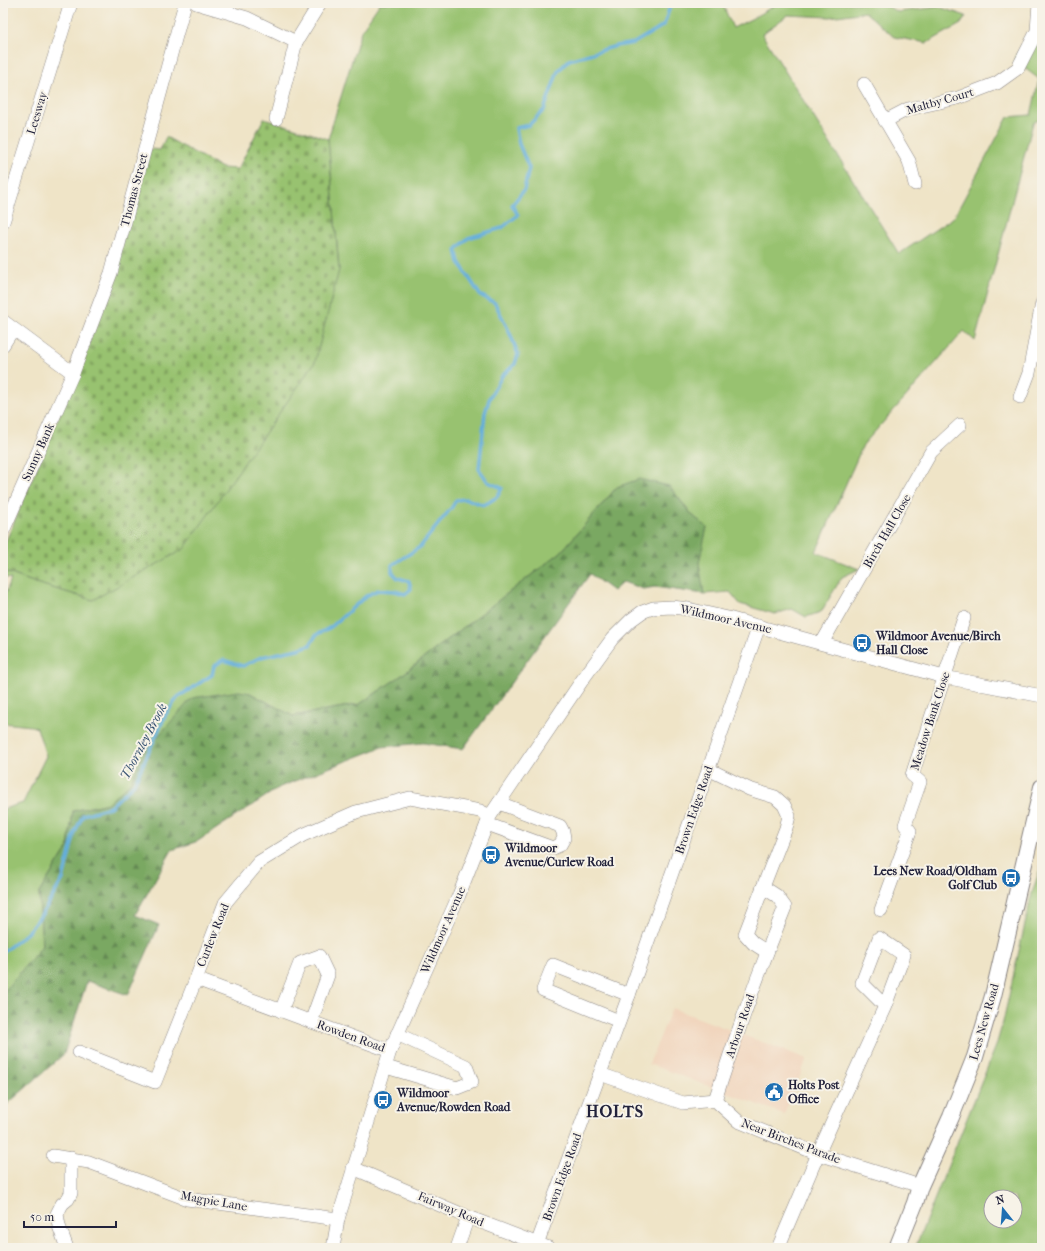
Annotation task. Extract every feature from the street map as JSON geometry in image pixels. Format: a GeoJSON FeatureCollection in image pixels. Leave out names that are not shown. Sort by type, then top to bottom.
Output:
{"type":"FeatureCollection","features":[{"type":"Feature","properties":{"kind":"street","name":"Leesway"},"geometry":{"type":"LineString","coordinates":[[3,222],[71,3]]}},
{"type":"Feature","properties":{"kind":"street","name":"Thomas Street"},"geometry":{"type":"LineString","coordinates":[[73,373],[111,273],[185,3]]}},
{"type":"Feature","properties":{"kind":"street"},"geometry":{"type":"LineString","coordinates":[[196,3],[247,18],[296,42]]}},
{"type":"Feature","properties":{"kind":"street"},"geometry":{"type":"LineString","coordinates":[[276,118],[296,42],[320,3]]}},
{"type":"Feature","properties":{"kind":"street","name":"Maltby Court"},"geometry":{"type":"LineString","coordinates":[[885,120],[908,109],[958,98],[997,84],[1018,68],[1037,31],[1039,3]]}},
{"type":"Feature","properties":{"kind":"street"},"geometry":{"type":"LineString","coordinates":[[864,84],[909,161],[915,184]]}},
{"type":"Feature","properties":{"kind":"street"},"geometry":{"type":"LineString","coordinates":[[1020,397],[1029,373],[1042,303]]}},
{"type":"Feature","properties":{"kind":"street"},"geometry":{"type":"LineString","coordinates":[[3,345],[8,325],[73,373]]}},
{"type":"Feature","properties":{"kind":"street","name":"Sunny Bank"},"geometry":{"type":"LineString","coordinates":[[3,531],[73,373]]}},
{"type":"Feature","properties":{"kind":"street","name":"Birch Hall Close"},"geometry":{"type":"LineString","coordinates":[[822,643],[931,452],[960,425]]}},
{"type":"Feature","properties":{"kind":"street","name":"Wildmoor Avenue"},"geometry":{"type":"LineString","coordinates":[[333,1248],[338,1219],[390,1051],[459,894],[489,820],[582,679],[608,645],[631,620],[642,612],[653,608],[672,607],[688,609],[759,626],[944,677],[1042,696]]}},
{"type":"Feature","properties":{"kind":"street","name":"Meadow Bank Close"},"geometry":{"type":"LineString","coordinates":[[881,910],[910,831],[905,825],[920,782],[912,775],[964,618]]}},
{"type":"Feature","properties":{"kind":"street","name":"Brown Edge Road"},"geometry":{"type":"LineString","coordinates":[[543,1246],[600,1074],[759,626]]}},
{"type":"Feature","properties":{"kind":"street"},"geometry":{"type":"LineString","coordinates":[[708,770],[749,789],[775,797],[784,805],[789,816],[786,828],[745,934],[753,943],[767,952]]}},
{"type":"Feature","properties":{"kind":"street","name":"Lees New Road"},"geometry":{"type":"LineString","coordinates":[[897,1248],[915,1203],[920,1186],[975,1057],[996,982],[1042,787]]}},
{"type":"Feature","properties":{"kind":"street","name":"Curlew Road"},"geometry":{"type":"LineString","coordinates":[[79,1052],[155,1082],[225,902],[259,862],[303,835],[356,812],[410,798],[480,811],[489,820]]}},
{"type":"Feature","properties":{"kind":"street"},"geometry":{"type":"LineString","coordinates":[[489,820],[553,848],[560,845],[564,838],[560,826],[499,803]]}},
{"type":"Feature","properties":{"kind":"street","name":"Arbour Road"},"geometry":{"type":"LineString","coordinates":[[715,1100],[735,1038],[785,907],[777,896],[763,887]]}},
{"type":"Feature","properties":{"kind":"street"},"geometry":{"type":"LineString","coordinates":[[778,1248],[818,1154],[885,1006],[904,955],[879,938],[862,983],[885,1006]]}},
{"type":"Feature","properties":{"kind":"street","name":"Rowden Road"},"geometry":{"type":"LineString","coordinates":[[282,1011],[300,963],[320,956],[328,975],[311,1022]]}},
{"type":"Feature","properties":{"kind":"street"},"geometry":{"type":"LineString","coordinates":[[619,1021],[543,990],[553,965],[629,995]]}},
{"type":"Feature","properties":{"kind":"street","name":"Rowden Road"},"geometry":{"type":"LineString","coordinates":[[196,978],[390,1051]]}},
{"type":"Feature","properties":{"kind":"street"},"geometry":{"type":"LineString","coordinates":[[386,1067],[457,1088],[472,1082],[466,1066],[397,1034]]}},
{"type":"Feature","properties":{"kind":"street"},"geometry":{"type":"LineString","coordinates":[[600,1074],[683,1103],[715,1100]]}},
{"type":"Feature","properties":{"kind":"street","name":"Near Birches Parade"},"geometry":{"type":"LineString","coordinates":[[715,1100],[738,1121],[818,1154],[920,1186]]}},
{"type":"Feature","properties":{"kind":"street","name":"Magpie Lane"},"geometry":{"type":"LineString","coordinates":[[53,1156],[89,1162],[187,1199],[338,1219]]}},
{"type":"Feature","properties":{"kind":"street"},"geometry":{"type":"LineString","coordinates":[[67,1248],[59,1226],[57,1214],[62,1204],[68,1199],[71,1193],[71,1158]]}},
{"type":"Feature","properties":{"kind":"street","name":"Fairway Road"},"geometry":{"type":"LineString","coordinates":[[353,1168],[468,1217],[543,1246]]}},
{"type":"Feature","properties":{"kind":"street"},"geometry":{"type":"LineString","coordinates":[[458,1248],[468,1217]]}},
{"type":"Feature","properties":{"kind":"shaded area"},"geometry":{"type":"Polygon","coordinates":[[[672,1008],[807,1059],[784,1114],[649,1064],[672,1008]]]}},
{"type":"Feature","properties":{"kind":"green space"},"geometry":{"type":"Polygon","coordinates":[[[380,3],[722,3],[733,28],[779,3],[881,3],[898,12],[939,7],[966,16],[961,24],[927,43],[894,37],[865,12],[830,17],[788,15],[762,34],[899,254],[954,217],[1008,117],[1031,115],[1039,79],[1014,60],[1029,36],[1042,3],[1042,118],[1033,123],[975,341],[964,331],[863,445],[816,552],[859,569],[842,577],[821,612],[806,617],[792,609],[775,614],[740,604],[730,592],[704,594],[698,562],[707,527],[693,516],[669,486],[617,487],[561,552],[402,675],[360,704],[293,716],[250,693],[144,752],[130,783],[108,803],[73,811],[68,847],[39,893],[42,946],[3,993],[3,809],[23,803],[46,756],[37,728],[3,723],[3,591],[6,592],[11,579],[3,577],[3,571],[36,583],[93,600],[339,269],[328,139],[361,31],[380,3]]]}},
{"type":"Feature","properties":{"kind":"green space"},"geometry":{"type":"Polygon","coordinates":[[[264,118],[328,139],[339,270],[315,362],[184,549],[93,600],[36,583],[3,571],[3,548],[80,366],[150,149],[160,150],[166,137],[222,168],[238,169],[264,118]]]}},
{"type":"Feature","properties":{"kind":"green space"},"geometry":{"type":"Polygon","coordinates":[[[639,479],[669,486],[692,515],[707,527],[699,563],[704,594],[655,587],[643,589],[623,582],[613,591],[590,574],[463,749],[423,743],[382,747],[280,787],[198,841],[172,850],[135,915],[159,925],[128,995],[87,981],[64,1054],[3,1108],[3,993],[42,946],[39,893],[68,847],[73,811],[108,803],[130,783],[144,752],[192,698],[239,691],[250,693],[293,716],[360,704],[402,675],[561,552],[617,487],[639,479]]]}},
{"type":"Feature","properties":{"kind":"green space"},"geometry":{"type":"Polygon","coordinates":[[[1042,863],[1042,1248],[915,1248],[996,1046],[1003,1022],[1032,893],[1042,863]]]}},
{"type":"Feature","properties":{"kind":"waterway","name":"Thornley Brook"},"geometry":{"type":"LineString","coordinates":[[3,952],[27,933],[42,914],[63,879],[75,832],[83,815],[110,807],[134,784],[166,714],[178,697],[212,675],[214,666],[223,660],[243,666],[261,657],[310,645],[316,635],[331,627],[366,596],[378,590],[395,591],[405,594],[411,589],[409,581],[398,578],[392,572],[392,565],[420,547],[456,500],[466,499],[484,505],[497,497],[502,488],[488,482],[479,469],[485,413],[490,397],[502,376],[515,364],[518,354],[509,331],[495,303],[480,295],[459,262],[456,250],[468,238],[502,228],[518,215],[512,205],[524,190],[529,168],[519,144],[516,128],[529,125],[544,110],[558,71],[569,60],[616,46],[634,43],[664,25],[671,3]]}},
{"type":"Feature","properties":{"kind":"place","name":"Wildmoor Avenue/Birch Hall Close"},"geometry":{"type":"Point","coordinates":[862,643]}},
{"type":"Feature","properties":{"kind":"place","name":"Wildmoor Avenue/Curlew Road"},"geometry":{"type":"Point","coordinates":[491,855]}},
{"type":"Feature","properties":{"kind":"place","name":"Lees New Road/Oldham Golf Club"},"geometry":{"type":"Point","coordinates":[1011,878]}},
{"type":"Feature","properties":{"kind":"place","name":"Holts Post Office"},"geometry":{"type":"Point","coordinates":[774,1092]}},
{"type":"Feature","properties":{"kind":"place","name":"Wildmoor Avenue/Rowden Road"},"geometry":{"type":"Point","coordinates":[383,1100]}},
{"type":"Feature","properties":{"kind":"district","name":"HOLTS"},"geometry":{"type":"Point","coordinates":[615,1111]}}]}
